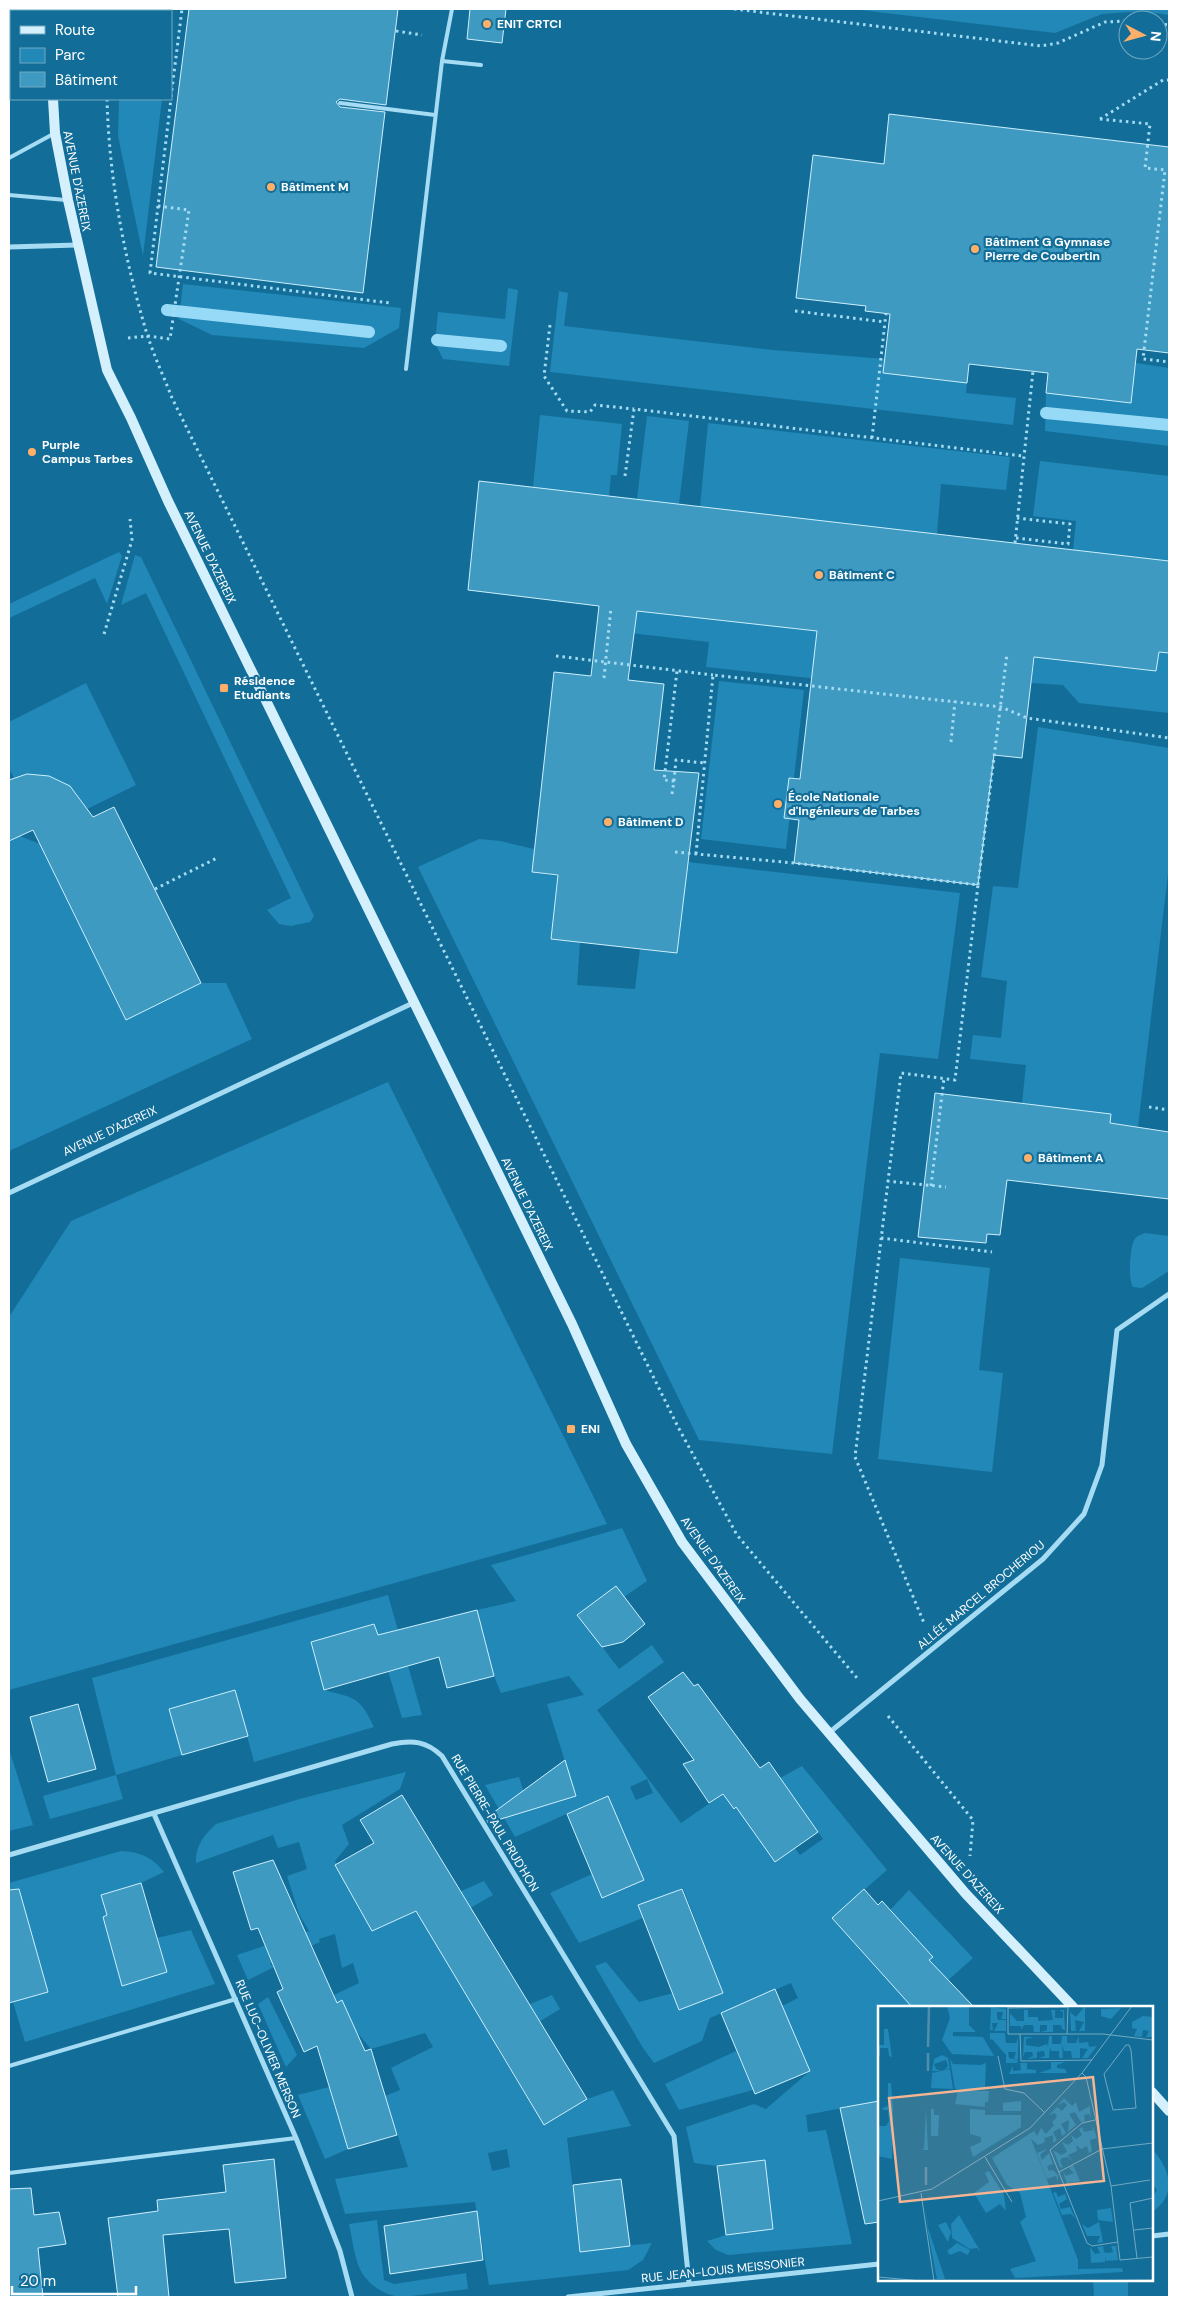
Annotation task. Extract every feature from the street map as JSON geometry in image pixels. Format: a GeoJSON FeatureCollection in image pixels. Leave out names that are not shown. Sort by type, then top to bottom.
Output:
{"type":"FeatureCollection","features":[{"type":"Feature","properties":{"kind":"main road","name":"AVENUE D'AZEREIX"},"geometry":{"type":"LineString","coordinates":[[53,100],[55,133],[77,246],[107,370],[168,501],[572,1324],[626,1444],[682,1542],[800,1699],[966,1894],[1072,2006]]}},
{"type":"Feature","properties":{"kind":"main road"},"geometry":{"type":"LineString","coordinates":[[1153,2093],[1169,2111]]}},
{"type":"Feature","properties":{"kind":"street"},"geometry":{"type":"LineString","coordinates":[[9,247],[77,246]]}},
{"type":"Feature","properties":{"kind":"street","name":"AVENUE D'AZEREIX"},"geometry":{"type":"LineString","coordinates":[[9,1193],[413,1003]]}},
{"type":"Feature","properties":{"kind":"street","name":"ALLÉE MARCEL BROCHERIOU"},"geometry":{"type":"LineString","coordinates":[[830,1732],[1043,1559],[1084,1514],[1102,1465],[1117,1330],[1169,1294]]}},
{"type":"Feature","properties":{"kind":"street","name":"RUE PIERRE-PAUL PRUD'HON"},"geometry":{"type":"LineString","coordinates":[[9,1855],[392,1744],[407,1741],[421,1742],[433,1747],[442,1756],[674,2136],[689,2284]]}},
{"type":"Feature","properties":{"kind":"street","name":"RUE LUC-OLIVIER MERSON"},"geometry":{"type":"LineString","coordinates":[[154,1814],[296,2138],[340,2251],[352,2297]]}},
{"type":"Feature","properties":{"kind":"street"},"geometry":{"type":"LineString","coordinates":[[1153,2236],[1169,2234]]}},
{"type":"Feature","properties":{"kind":"street","name":"RUE JEAN-LOUIS MEISSONIER"},"geometry":{"type":"LineString","coordinates":[[568,2297],[878,2264]]}},
{"type":"Feature","properties":{"kind":"lane"},"geometry":{"type":"LineString","coordinates":[[406,369],[435,115],[442,61],[452,9]]}},
{"type":"Feature","properties":{"kind":"lane"},"geometry":{"type":"LineString","coordinates":[[442,61],[481,65]]}},
{"type":"Feature","properties":{"kind":"lane"},"geometry":{"type":"LineString","coordinates":[[340,103],[435,115]]}},
{"type":"Feature","properties":{"kind":"lane"},"geometry":{"type":"LineString","coordinates":[[9,158],[55,133]]}},
{"type":"Feature","properties":{"kind":"lane"},"geometry":{"type":"LineString","coordinates":[[9,195],[68,200]]}},
{"type":"Feature","properties":{"kind":"lane"},"geometry":{"type":"LineString","coordinates":[[9,2066],[236,1999]]}},
{"type":"Feature","properties":{"kind":"lane"},"geometry":{"type":"LineString","coordinates":[[9,2173],[296,2138]]}},
{"type":"Feature","properties":{"kind":"path"},"geometry":{"type":"LineString","coordinates":[[172,90],[182,9]]}},
{"type":"Feature","properties":{"kind":"path"},"geometry":{"type":"LineString","coordinates":[[734,9],[1041,46],[1058,43],[1105,22],[1118,21]]}},
{"type":"Feature","properties":{"kind":"path"},"geometry":{"type":"LineString","coordinates":[[1169,80],[1163,80],[1100,119],[1150,124],[1145,168],[1165,170],[1143,358],[1169,362]]}},
{"type":"Feature","properties":{"kind":"path"},"geometry":{"type":"LineString","coordinates":[[107,100],[111,173],[129,267],[148,336],[172,398],[678,1426],[737,1534],[973,1820],[966,1894]]}},
{"type":"Feature","properties":{"kind":"path"},"geometry":{"type":"LineString","coordinates":[[171,100],[150,274],[413,306]]}},
{"type":"Feature","properties":{"kind":"path"},"geometry":{"type":"LineString","coordinates":[[100,342],[148,336],[170,339],[189,210],[158,206]]}},
{"type":"Feature","properties":{"kind":"path"},"geometry":{"type":"LineString","coordinates":[[795,311],[885,322]]}},
{"type":"Feature","properties":{"kind":"path"},"geometry":{"type":"LineString","coordinates":[[872,438],[886,314]]}},
{"type":"Feature","properties":{"kind":"path"},"geometry":{"type":"LineString","coordinates":[[550,325],[544,376],[567,411],[590,412],[595,405],[1023,456]]}},
{"type":"Feature","properties":{"kind":"path"},"geometry":{"type":"LineString","coordinates":[[1016,543],[1023,456],[1033,371]]}},
{"type":"Feature","properties":{"kind":"path"},"geometry":{"type":"LineString","coordinates":[[625,476],[634,409]]}},
{"type":"Feature","properties":{"kind":"path"},"geometry":{"type":"LineString","coordinates":[[1016,538],[1068,544],[1070,524],[1017,518]]}},
{"type":"Feature","properties":{"kind":"path"},"geometry":{"type":"LineString","coordinates":[[104,634],[132,540],[130,519]]}},
{"type":"Feature","properties":{"kind":"path"},"geometry":{"type":"LineString","coordinates":[[604,678],[611,608]]}},
{"type":"Feature","properties":{"kind":"path"},"geometry":{"type":"LineString","coordinates":[[934,1646],[855,1457],[901,1073],[955,1080],[1007,654]]}},
{"type":"Feature","properties":{"kind":"path"},"geometry":{"type":"LineString","coordinates":[[556,656],[1001,707],[1027,718],[1169,738]]}},
{"type":"Feature","properties":{"kind":"path"},"geometry":{"type":"LineString","coordinates":[[674,781],[664,780],[677,670]]}},
{"type":"Feature","properties":{"kind":"path"},"geometry":{"type":"LineString","coordinates":[[696,854],[713,675]]}},
{"type":"Feature","properties":{"kind":"path"},"geometry":{"type":"LineString","coordinates":[[951,742],[955,701]]}},
{"type":"Feature","properties":{"kind":"path"},"geometry":{"type":"LineString","coordinates":[[672,794],[676,760],[704,763]]}},
{"type":"Feature","properties":{"kind":"path"},"geometry":{"type":"LineString","coordinates":[[675,852],[794,863],[978,884]]}},
{"type":"Feature","properties":{"kind":"path"},"geometry":{"type":"LineString","coordinates":[[155,889],[217,858]]}},
{"type":"Feature","properties":{"kind":"path"},"geometry":{"type":"LineString","coordinates":[[931,1186],[944,1078]]}},
{"type":"Feature","properties":{"kind":"path"},"geometry":{"type":"LineString","coordinates":[[1149,1107],[1169,1110]]}},
{"type":"Feature","properties":{"kind":"path"},"geometry":{"type":"LineString","coordinates":[[888,1181],[946,1188]]}},
{"type":"Feature","properties":{"kind":"path"},"geometry":{"type":"LineString","coordinates":[[882,1238],[992,1252]]}},
{"type":"Feature","properties":{"kind":"green space"},"geometry":{"type":"Polygon","coordinates":[[[852,9],[1169,9],[1169,15],[1168,10],[1118,10],[1118,13],[1102,14],[1055,33],[852,9]]]}},
{"type":"Feature","properties":{"kind":"green space"},"geometry":{"type":"Polygon","coordinates":[[[119,100],[162,100],[143,256],[118,136],[119,100]]]}},
{"type":"Feature","properties":{"kind":"green space"},"geometry":{"type":"Polygon","coordinates":[[[183,284],[401,308],[399,328],[364,348],[212,335],[179,319],[183,284]]]}},
{"type":"Feature","properties":{"kind":"green space"},"geometry":{"type":"Polygon","coordinates":[[[508,288],[518,290],[509,366],[443,359],[435,343],[438,312],[505,319],[508,288]]]}},
{"type":"Feature","properties":{"kind":"green space"},"geometry":{"type":"Polygon","coordinates":[[[559,291],[568,293],[564,326],[773,350],[885,359],[883,373],[967,383],[966,393],[1016,398],[1013,425],[550,372],[559,291]]]}},
{"type":"Feature","properties":{"kind":"green space"},"geometry":{"type":"Polygon","coordinates":[[[1136,363],[1169,368],[1169,446],[1045,431],[1046,393],[1130,403],[1136,363]]]}},
{"type":"Feature","properties":{"kind":"green space"},"geometry":{"type":"Polygon","coordinates":[[[540,415],[622,424],[617,475],[611,475],[609,496],[533,487],[540,415]]]}},
{"type":"Feature","properties":{"kind":"green space"},"geometry":{"type":"Polygon","coordinates":[[[647,416],[689,421],[679,504],[637,499],[647,416]]]}},
{"type":"Feature","properties":{"kind":"green space"},"geometry":{"type":"Polygon","coordinates":[[[708,423],[1010,457],[1006,490],[941,484],[937,534],[700,507],[708,423]]]}},
{"type":"Feature","properties":{"kind":"green space"},"geometry":{"type":"Polygon","coordinates":[[[1040,461],[1169,476],[1169,561],[1073,550],[1076,521],[1033,516],[1040,461]]]}},
{"type":"Feature","properties":{"kind":"green space"},"geometry":{"type":"Polygon","coordinates":[[[119,552],[122,556],[107,604],[95,578],[9,618],[9,604],[119,552]]]}},
{"type":"Feature","properties":{"kind":"green space"},"geometry":{"type":"Polygon","coordinates":[[[135,555],[141,557],[314,916],[310,922],[291,926],[279,924],[267,910],[291,898],[146,593],[121,605],[135,555]]]}},
{"type":"Feature","properties":{"kind":"green space"},"geometry":{"type":"Polygon","coordinates":[[[624,609],[948,646],[942,692],[706,667],[709,642],[621,632],[624,609]]]}},
{"type":"Feature","properties":{"kind":"green space"},"geometry":{"type":"Polygon","coordinates":[[[1159,652],[1169,653],[1169,713],[1079,703],[1063,685],[1031,683],[1035,657],[1155,671],[1159,652]]]}},
{"type":"Feature","properties":{"kind":"green space"},"geometry":{"type":"Polygon","coordinates":[[[719,681],[804,690],[786,849],[701,839],[719,681]]]}},
{"type":"Feature","properties":{"kind":"green space"},"geometry":{"type":"Polygon","coordinates":[[[86,683],[136,785],[87,809],[70,787],[57,779],[35,775],[14,778],[9,768],[9,722],[86,683]]]}},
{"type":"Feature","properties":{"kind":"green space"},"geometry":{"type":"Polygon","coordinates":[[[1038,727],[1169,748],[1169,865],[1138,1127],[1110,1123],[1110,1114],[1022,1103],[1026,1065],[970,1059],[973,1035],[1001,1038],[1007,981],[981,977],[993,886],[1018,888],[1038,727]]]}},
{"type":"Feature","properties":{"kind":"green space"},"geometry":{"type":"Polygon","coordinates":[[[20,836],[40,844],[126,1020],[201,983],[226,983],[252,1039],[9,1151],[9,841],[20,836]]]}},
{"type":"Feature","properties":{"kind":"green space"},"geometry":{"type":"Polygon","coordinates":[[[479,839],[500,841],[534,849],[535,873],[558,876],[551,939],[580,942],[577,985],[635,989],[640,949],[677,953],[688,862],[960,893],[938,1059],[880,1053],[832,1454],[699,1440],[418,867],[479,839]]]}},
{"type":"Feature","properties":{"kind":"green space"},"geometry":{"type":"Polygon","coordinates":[[[388,1082],[607,1524],[9,1690],[9,1317],[71,1221],[388,1082]]]}},
{"type":"Feature","properties":{"kind":"green space"},"geometry":{"type":"Polygon","coordinates":[[[1145,1233],[1169,1236],[1169,1271],[1142,1288],[1133,1287],[1130,1272],[1132,1247],[1136,1237],[1145,1233]]]}},
{"type":"Feature","properties":{"kind":"green space"},"geometry":{"type":"Polygon","coordinates":[[[900,1258],[990,1268],[979,1370],[1003,1373],[992,1472],[878,1459],[900,1258]]]}},
{"type":"Feature","properties":{"kind":"green space"},"geometry":{"type":"Polygon","coordinates":[[[622,1528],[647,1581],[624,1597],[616,1586],[578,1615],[619,1669],[652,1645],[664,1662],[597,1710],[681,1823],[723,1794],[734,1809],[737,1807],[775,1862],[795,1848],[800,1855],[823,1839],[780,1778],[802,1766],[887,1870],[832,1918],[896,1989],[932,1957],[890,1910],[909,1890],[973,1958],[919,2006],[878,2006],[878,2101],[806,2115],[808,2132],[826,2130],[852,2244],[728,2255],[716,2250],[707,2241],[726,2235],[773,2229],[765,2161],[717,2166],[694,2163],[686,2127],[754,2104],[766,2109],[810,2071],[782,2006],[798,1998],[791,1983],[710,2018],[702,2041],[654,2063],[643,2048],[595,1966],[606,1962],[639,2002],[673,1993],[679,2010],[723,1993],[683,1888],[663,1896],[653,1914],[579,1943],[550,1893],[592,1874],[603,1898],[644,1880],[607,1796],[515,1837],[485,1785],[519,1777],[529,1810],[576,1796],[547,1704],[584,1695],[569,1676],[501,1693],[494,1676],[477,1610],[516,1601],[491,1565],[622,1528]],[[647,1779],[630,1787],[636,1800],[653,1793],[647,1779]]]}},
{"type":"Feature","properties":{"kind":"green space"},"geometry":{"type":"Polygon","coordinates":[[[388,1595],[422,1715],[402,1718],[374,1624],[311,1642],[324,1690],[355,1700],[365,1710],[374,1727],[254,1762],[235,1691],[182,1755],[116,1775],[92,1678],[388,1595]]]}},
{"type":"Feature","properties":{"kind":"green space"},"geometry":{"type":"Polygon","coordinates":[[[9,1749],[33,1825],[9,1831],[9,1749]]]}},
{"type":"Feature","properties":{"kind":"green space"},"geometry":{"type":"Polygon","coordinates":[[[406,1772],[400,1789],[342,1825],[349,1844],[335,1861],[363,1914],[398,1919],[484,1881],[493,1895],[441,1925],[528,2005],[552,1995],[560,2009],[497,2048],[544,2125],[587,2099],[613,2090],[631,2126],[567,2138],[580,2251],[652,2243],[643,2260],[628,2270],[489,2285],[475,2202],[345,2214],[335,2179],[408,2167],[385,2096],[400,2090],[391,2068],[433,2047],[425,2033],[371,2049],[355,2030],[342,2001],[337,2003],[334,1995],[359,1983],[353,1963],[342,1968],[335,1934],[319,1939],[320,1942],[270,1964],[274,1967],[248,1980],[237,1955],[309,1931],[299,1914],[287,1876],[307,1869],[299,1842],[278,1848],[273,1835],[196,1863],[197,1851],[201,1841],[216,1824],[303,1798],[406,1772]],[[507,2149],[488,2153],[492,2171],[510,2167],[507,2149]]]}},
{"type":"Feature","properties":{"kind":"green space"},"geometry":{"type":"Polygon","coordinates":[[[116,1775],[123,1799],[50,1819],[43,1796],[116,1775]]]}},
{"type":"Feature","properties":{"kind":"green space"},"geometry":{"type":"Polygon","coordinates":[[[121,1851],[145,1856],[164,1872],[141,1883],[101,1895],[107,1915],[103,1917],[122,1986],[167,1972],[157,1938],[191,1930],[215,1984],[25,2042],[13,2002],[47,1992],[23,1905],[9,1910],[9,1883],[121,1851]]]}},
{"type":"Feature","properties":{"kind":"green space"},"geometry":{"type":"Polygon","coordinates":[[[268,1997],[297,2055],[286,2067],[258,2004],[268,1997]]]}},
{"type":"Feature","properties":{"kind":"green space"},"geometry":{"type":"Polygon","coordinates":[[[736,2051],[753,2090],[679,2110],[665,2084],[736,2051]]]}},
{"type":"Feature","properties":{"kind":"green space"},"geometry":{"type":"Polygon","coordinates":[[[329,2087],[348,2149],[325,2159],[298,2095],[329,2087]]]}},
{"type":"Feature","properties":{"kind":"green space"},"geometry":{"type":"Polygon","coordinates":[[[1153,2150],[1167,2173],[1168,2190],[1166,2198],[1153,2211],[1153,2196],[1157,2190],[1153,2184],[1153,2150]]]}},
{"type":"Feature","properties":{"kind":"green space"},"geometry":{"type":"Polygon","coordinates":[[[377,2220],[384,2280],[394,2284],[466,2273],[468,2289],[403,2297],[390,2295],[377,2288],[366,2279],[359,2267],[349,2224],[377,2220]]]}},
{"type":"Feature","properties":{"kind":"green space"},"geometry":{"type":"Polygon","coordinates":[[[1093,2281],[1128,2281],[1128,2297],[1094,2297],[1093,2281]]]}},
{"type":"Feature","properties":{"kind":"building","name":"Bâtiment M"},"geometry":{"type":"Polygon","coordinates":[[[189,9],[398,9],[386,105],[340,99],[336,102],[340,107],[385,112],[363,293],[156,267],[189,9]]]}},
{"type":"Feature","properties":{"kind":"building","name":"ENIT CRTCI"},"geometry":{"type":"Polygon","coordinates":[[[470,9],[506,9],[502,43],[467,39],[470,9]]]}},
{"type":"Feature","properties":{"kind":"building","name":"Bâtiment G Gymnase Pierre de Coubertin"},"geometry":{"type":"Polygon","coordinates":[[[889,114],[1169,147],[1169,353],[1137,349],[1131,403],[1046,393],[1048,373],[969,364],[967,383],[883,373],[890,314],[865,311],[866,306],[796,298],[813,155],[884,164],[889,114]]]}},
{"type":"Feature","properties":{"kind":"building"},"geometry":{"type":"Polygon","coordinates":[[[479,481],[1169,561],[1169,653],[1159,652],[1156,671],[1034,657],[1022,758],[994,755],[978,885],[794,863],[799,820],[784,818],[789,778],[800,779],[817,631],[637,611],[628,680],[664,684],[654,770],[699,773],[677,953],[551,939],[558,875],[532,872],[554,672],[591,676],[599,606],[468,590],[479,481]]]}},
{"type":"Feature","properties":{"kind":"building"},"geometry":{"type":"Polygon","coordinates":[[[27,774],[49,776],[70,786],[93,817],[114,807],[201,983],[126,1020],[33,830],[9,841],[9,780],[27,774]]]}},
{"type":"Feature","properties":{"kind":"building","name":"Bâtiment A"},"geometry":{"type":"Polygon","coordinates":[[[935,1093],[1111,1114],[1110,1123],[1169,1132],[1169,1199],[1007,1180],[1000,1235],[987,1234],[986,1243],[918,1237],[935,1093]]]}},
{"type":"Feature","properties":{"kind":"building"},"geometry":{"type":"Polygon","coordinates":[[[616,1586],[645,1624],[623,1642],[602,1647],[577,1615],[616,1586]]]}},
{"type":"Feature","properties":{"kind":"building"},"geometry":{"type":"Polygon","coordinates":[[[477,1610],[494,1676],[447,1688],[439,1657],[324,1690],[311,1642],[374,1624],[378,1635],[477,1610]]]}},
{"type":"Feature","properties":{"kind":"building"},"geometry":{"type":"Polygon","coordinates":[[[683,1672],[694,1686],[698,1684],[760,1768],[769,1762],[818,1832],[775,1862],[736,1807],[734,1809],[723,1794],[709,1803],[683,1764],[694,1760],[648,1697],[683,1672]]]}},
{"type":"Feature","properties":{"kind":"building"},"geometry":{"type":"Polygon","coordinates":[[[235,1690],[248,1736],[182,1755],[169,1709],[235,1690]]]}},
{"type":"Feature","properties":{"kind":"building"},"geometry":{"type":"Polygon","coordinates":[[[78,1704],[96,1769],[48,1782],[30,1717],[78,1704]]]}},
{"type":"Feature","properties":{"kind":"building"},"geometry":{"type":"Polygon","coordinates":[[[565,1760],[576,1796],[488,1823],[486,1818],[565,1760]]]}},
{"type":"Feature","properties":{"kind":"building"},"geometry":{"type":"Polygon","coordinates":[[[402,1795],[587,2099],[544,2125],[416,1911],[372,1931],[335,1865],[374,1843],[360,1820],[402,1795]]]}},
{"type":"Feature","properties":{"kind":"building"},"geometry":{"type":"Polygon","coordinates":[[[608,1796],[644,1880],[602,1898],[567,1814],[608,1796]]]}},
{"type":"Feature","properties":{"kind":"building"},"geometry":{"type":"Polygon","coordinates":[[[273,1860],[337,2003],[342,2000],[365,2051],[371,2049],[397,2135],[348,2149],[317,2046],[304,2052],[277,1992],[283,1989],[258,1928],[251,1930],[233,1872],[273,1860]]]}},
{"type":"Feature","properties":{"kind":"building"},"geometry":{"type":"Polygon","coordinates":[[[141,1883],[167,1972],[122,1986],[103,1917],[107,1915],[101,1895],[141,1883]]]}},
{"type":"Feature","properties":{"kind":"building"},"geometry":{"type":"Polygon","coordinates":[[[19,1889],[48,1992],[9,2003],[9,1890],[19,1889]]]}},
{"type":"Feature","properties":{"kind":"building"},"geometry":{"type":"Polygon","coordinates":[[[682,1889],[723,1993],[679,2010],[638,1905],[682,1889]]]}},
{"type":"Feature","properties":{"kind":"building"},"geometry":{"type":"Polygon","coordinates":[[[864,1889],[878,1905],[882,1901],[933,1957],[929,1960],[973,2006],[911,2006],[832,1918],[864,1889]]]}},
{"type":"Feature","properties":{"kind":"building"},"geometry":{"type":"Polygon","coordinates":[[[775,1989],[810,2071],[755,2094],[721,2013],[775,1989]]]}},
{"type":"Feature","properties":{"kind":"building"},"geometry":{"type":"Polygon","coordinates":[[[878,2101],[878,2222],[865,2224],[840,2108],[878,2101]]]}},
{"type":"Feature","properties":{"kind":"building"},"geometry":{"type":"Polygon","coordinates":[[[274,2159],[286,2278],[235,2283],[229,2229],[163,2235],[169,2297],[118,2297],[108,2218],[158,2211],[157,2200],[226,2192],[223,2165],[274,2159]]]}},
{"type":"Feature","properties":{"kind":"building"},"geometry":{"type":"Polygon","coordinates":[[[765,2160],[773,2229],[726,2235],[717,2166],[765,2160]]]}},
{"type":"Feature","properties":{"kind":"building"},"geometry":{"type":"Polygon","coordinates":[[[621,2179],[630,2246],[580,2252],[573,2185],[621,2179]]]}},
{"type":"Feature","properties":{"kind":"building"},"geometry":{"type":"Polygon","coordinates":[[[31,2188],[34,2215],[59,2212],[66,2244],[38,2248],[43,2297],[9,2297],[9,2189],[31,2188]]]}},
{"type":"Feature","properties":{"kind":"building"},"geometry":{"type":"Polygon","coordinates":[[[477,2211],[483,2260],[390,2274],[384,2226],[477,2211]]]}},
{"type":"Feature","properties":{"kind":"waterway"},"geometry":{"type":"LineString","coordinates":[[167,310],[369,332]]}},
{"type":"Feature","properties":{"kind":"waterway"},"geometry":{"type":"LineString","coordinates":[[437,340],[501,346]]}},
{"type":"Feature","properties":{"kind":"waterway"},"geometry":{"type":"LineString","coordinates":[[1046,413],[1169,425]]}},
{"type":"Feature","properties":{"kind":"place","name":"ENIT CRTCI"},"geometry":{"type":"Point","coordinates":[487,24]}},
{"type":"Feature","properties":{"kind":"place","name":"Bâtiment M"},"geometry":{"type":"Point","coordinates":[271,187]}},
{"type":"Feature","properties":{"kind":"place","name":"Bâtiment G Gymnase Pierre de Coubertin"},"geometry":{"type":"Point","coordinates":[975,249]}},
{"type":"Feature","properties":{"kind":"place","name":"Purple Campus Tarbes"},"geometry":{"type":"Point","coordinates":[32,452]}},
{"type":"Feature","properties":{"kind":"place","name":"Bâtiment C"},"geometry":{"type":"Point","coordinates":[819,575]}},
{"type":"Feature","properties":{"kind":"place","name":"Résidence Etudiants"},"geometry":{"type":"Point","coordinates":[224,688]}},
{"type":"Feature","properties":{"kind":"place","name":"École Nationale d'Ingénieurs de Tarbes"},"geometry":{"type":"Point","coordinates":[778,804]}},
{"type":"Feature","properties":{"kind":"place","name":"Bâtiment D"},"geometry":{"type":"Point","coordinates":[608,822]}},
{"type":"Feature","properties":{"kind":"place","name":"Bâtiment A"},"geometry":{"type":"Point","coordinates":[1028,1158]}},
{"type":"Feature","properties":{"kind":"place","name":"ENI"},"geometry":{"type":"Point","coordinates":[571,1429]}}]}
